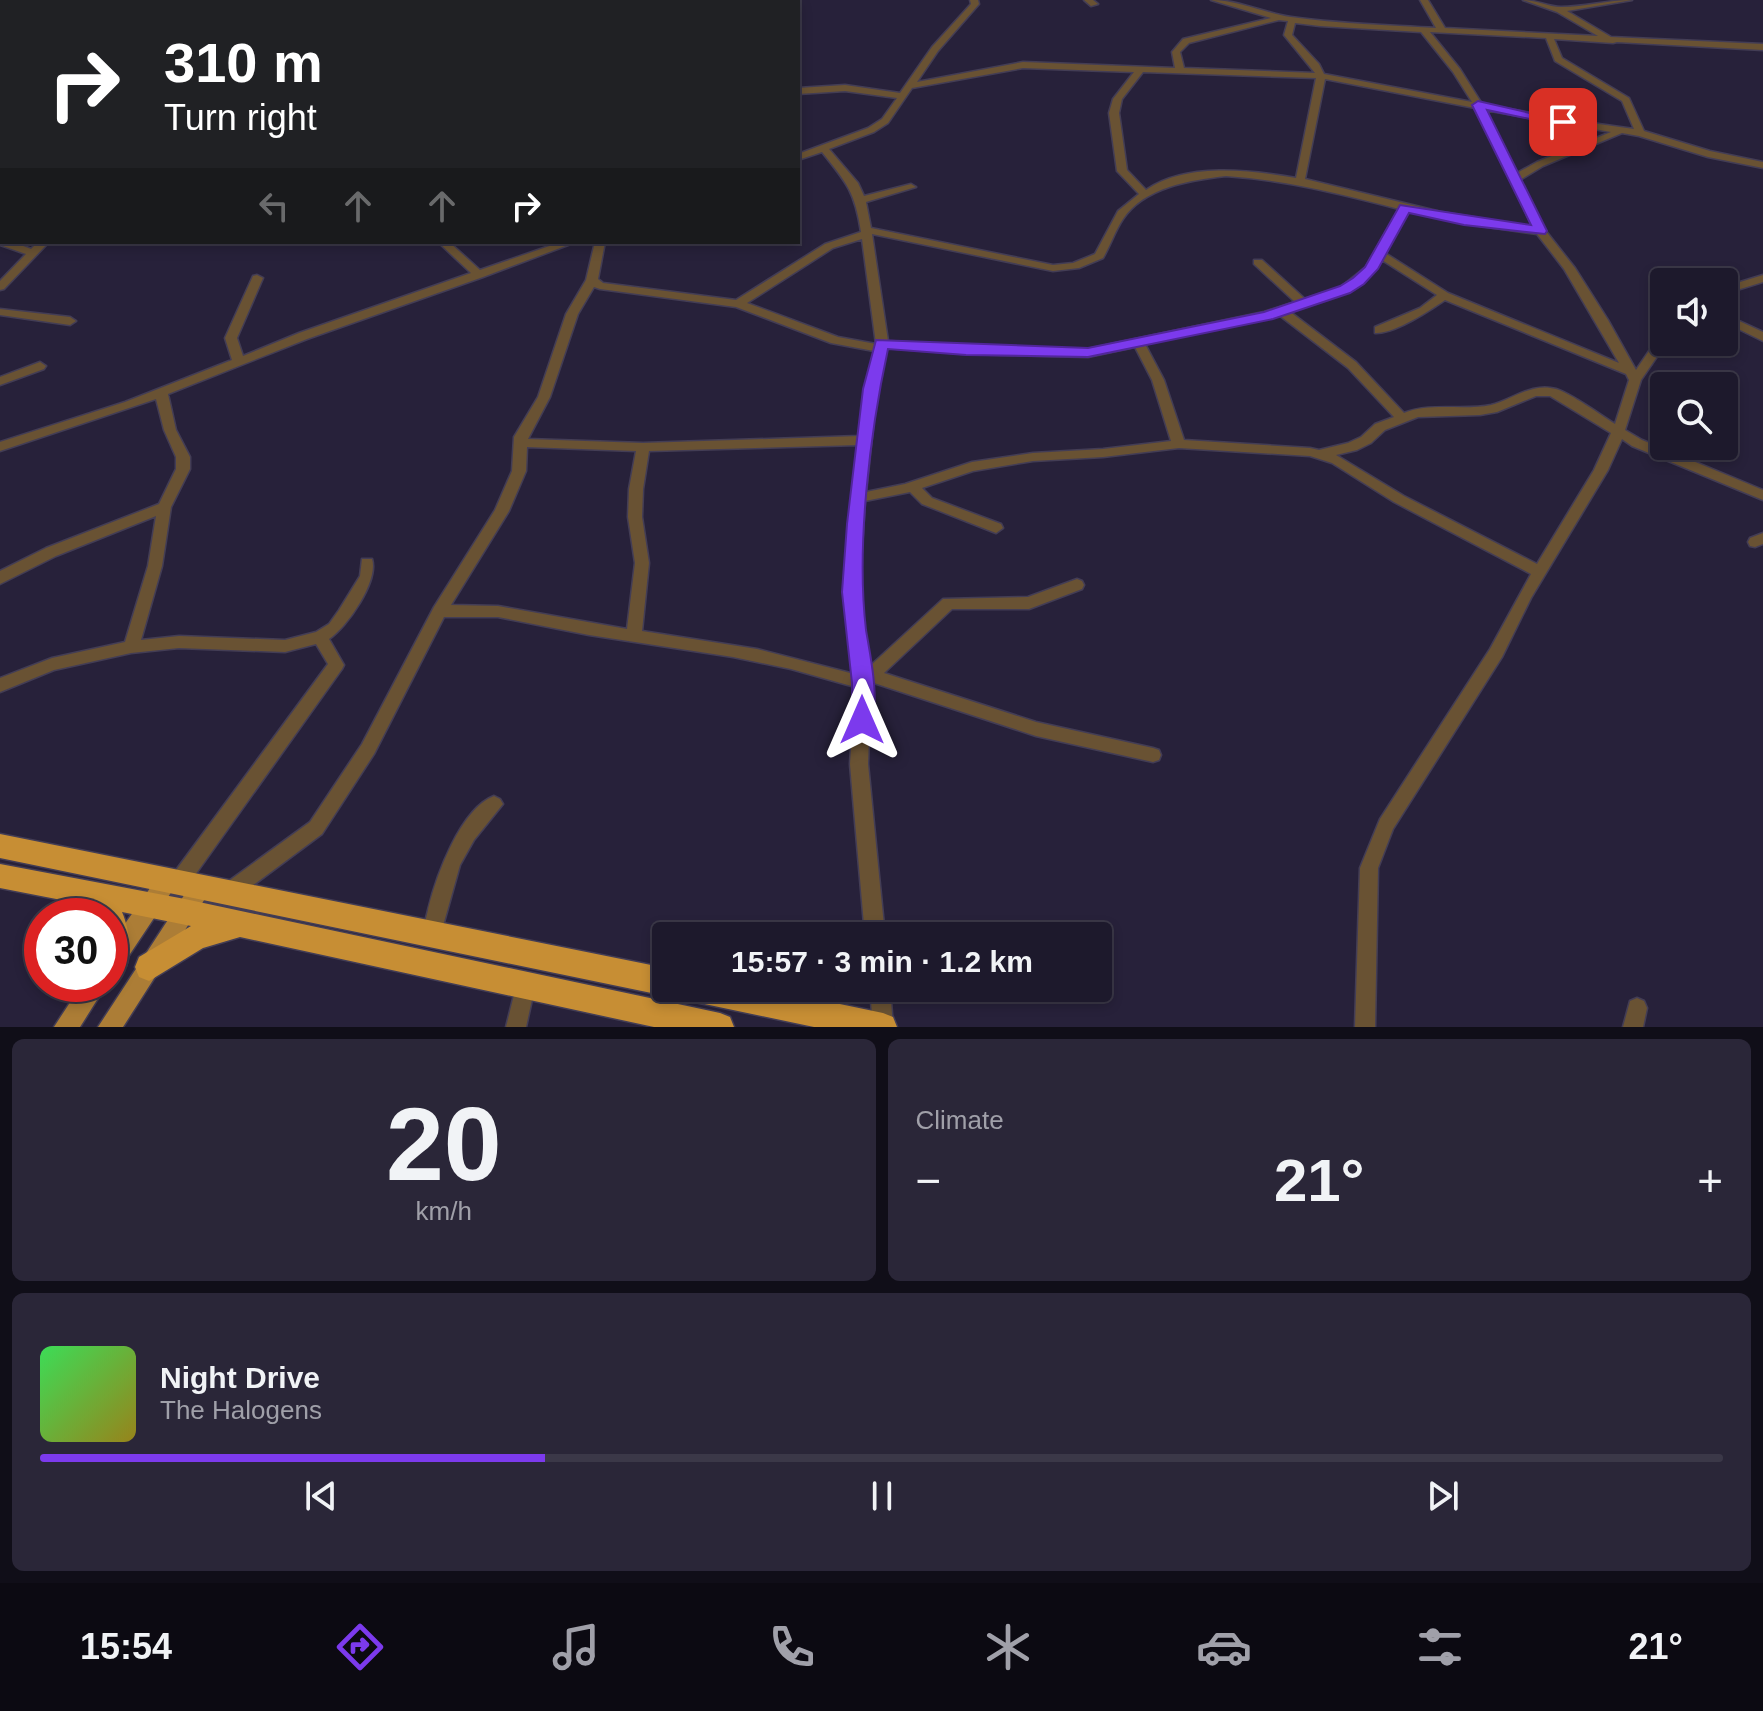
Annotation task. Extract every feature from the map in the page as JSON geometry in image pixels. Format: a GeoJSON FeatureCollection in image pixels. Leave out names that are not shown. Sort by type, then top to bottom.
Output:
{"type":"FeatureCollection","features":[{"type":"Feature","properties":{"kind":"highway"},"geometry":{"type":"LineString","coordinates":[[0,846],[652,979]]}},
{"type":"Feature","properties":{"kind":"highway"},"geometry":{"type":"LineString","coordinates":[[0,876],[185,912],[720,1027]]}},
{"type":"Feature","properties":{"kind":"highway"},"geometry":{"type":"LineString","coordinates":[[149,967],[196,937],[241,925]]}},
{"type":"Feature","properties":{"kind":"highway"},"geometry":{"type":"LineString","coordinates":[[762,1002],[883,1027]]}},
{"type":"Feature","properties":{"kind":"main road"},"geometry":{"type":"LineString","coordinates":[[110,1027],[185,912],[182,884],[149,907],[128,938]]}},
{"type":"Feature","properties":{"kind":"main road"},"geometry":{"type":"LineString","coordinates":[[66,1027],[83,1002]]}},
{"type":"Feature","properties":{"kind":"street"},"geometry":{"type":"LineString","coordinates":[[800,156],[879,126],[953,26],[975,4],[974,0]]}},
{"type":"Feature","properties":{"kind":"street"},"geometry":{"type":"LineString","coordinates":[[1215,0],[1250,5],[1292,20],[1425,31],[1763,47]]}},
{"type":"Feature","properties":{"kind":"street"},"geometry":{"type":"LineString","coordinates":[[1424,0],[1443,32]]}},
{"type":"Feature","properties":{"kind":"street"},"geometry":{"type":"LineString","coordinates":[[1527,0],[1558,10],[1613,41]]}},
{"type":"Feature","properties":{"kind":"street"},"geometry":{"type":"LineString","coordinates":[[1558,10],[1628,0]]}},
{"type":"Feature","properties":{"kind":"street"},"geometry":{"type":"LineString","coordinates":[[1180,71],[1176,52],[1186,41],[1281,18]]}},
{"type":"Feature","properties":{"kind":"street"},"geometry":{"type":"LineString","coordinates":[[1292,20],[1288,35],[1321,76],[1300,181]]}},
{"type":"Feature","properties":{"kind":"street"},"geometry":{"type":"LineString","coordinates":[[1425,31],[1457,71],[1478,105],[1540,231],[1569,268],[1633,376]]}},
{"type":"Feature","properties":{"kind":"street"},"geometry":{"type":"LineString","coordinates":[[1550,38],[1558,59],[1626,100],[1640,133]]}},
{"type":"Feature","properties":{"kind":"street"},"geometry":{"type":"LineString","coordinates":[[909,86],[1023,65],[1321,76],[1619,132],[1640,133],[1697,151],[1763,165]]}},
{"type":"Feature","properties":{"kind":"street"},"geometry":{"type":"LineString","coordinates":[[1139,71],[1118,99],[1114,113],[1122,171],[1146,195]]}},
{"type":"Feature","properties":{"kind":"street"},"geometry":{"type":"LineString","coordinates":[[800,91],[845,88],[903,96]]}},
{"type":"Feature","properties":{"kind":"street"},"geometry":{"type":"LineString","coordinates":[[1516,178],[1540,164],[1619,132]]}},
{"type":"Feature","properties":{"kind":"street"},"geometry":{"type":"LineString","coordinates":[[823,147],[841,166],[860,200],[881,346],[871,389],[852,592],[865,677],[859,764],[874,922]]}},
{"type":"Feature","properties":{"kind":"street"},"geometry":{"type":"LineString","coordinates":[[738,304],[829,246],[867,232],[1053,268],[1075,266],[1099,256],[1114,224],[1127,208],[1146,195],[1181,180],[1215,173],[1300,181],[1464,221],[1540,231]]}},
{"type":"Feature","properties":{"kind":"street"},"geometry":{"type":"LineString","coordinates":[[860,200],[911,187]]}},
{"type":"Feature","properties":{"kind":"street"},"geometry":{"type":"LineString","coordinates":[[582,298],[610,290],[738,304],[835,340],[881,346],[1088,353],[1281,311],[1345,289],[1358,281],[1380,254],[1405,208]]}},
{"type":"Feature","properties":{"kind":"street"},"geometry":{"type":"LineString","coordinates":[[8,244],[33,253]]}},
{"type":"Feature","properties":{"kind":"street"},"geometry":{"type":"LineString","coordinates":[[0,287],[42,244]]}},
{"type":"Feature","properties":{"kind":"street"},"geometry":{"type":"LineString","coordinates":[[445,244],[479,275]]}},
{"type":"Feature","properties":{"kind":"street"},"geometry":{"type":"LineString","coordinates":[[0,447],[65,428],[303,336],[565,244]]}},
{"type":"Feature","properties":{"kind":"street"},"geometry":{"type":"LineString","coordinates":[[229,893],[316,828],[368,749],[439,611],[502,511],[519,471],[521,437],[544,397],[572,314],[592,280],[600,244]]}},
{"type":"Feature","properties":{"kind":"street"},"geometry":{"type":"LineString","coordinates":[[1380,254],[1444,295],[1633,376]]}},
{"type":"Feature","properties":{"kind":"street"},"geometry":{"type":"LineString","coordinates":[[1258,262],[1303,303]]}},
{"type":"Feature","properties":{"kind":"street"},"geometry":{"type":"LineString","coordinates":[[239,362],[231,338],[257,278]]}},
{"type":"Feature","properties":{"kind":"street"},"geometry":{"type":"LineString","coordinates":[[1738,286],[1763,278]]}},
{"type":"Feature","properties":{"kind":"street"},"geometry":{"type":"LineString","coordinates":[[592,280],[610,290]]}},
{"type":"Feature","properties":{"kind":"street"},"geometry":{"type":"LineString","coordinates":[[1379,330],[1424,310],[1444,295]]}},
{"type":"Feature","properties":{"kind":"street"},"geometry":{"type":"LineString","coordinates":[[1281,311],[1352,365],[1403,419]]}},
{"type":"Feature","properties":{"kind":"street"},"geometry":{"type":"LineString","coordinates":[[0,312],[70,321]]}},
{"type":"Feature","properties":{"kind":"street"},"geometry":{"type":"LineString","coordinates":[[1738,324],[1763,337]]}},
{"type":"Feature","properties":{"kind":"street"},"geometry":{"type":"LineString","coordinates":[[1139,344],[1158,377],[1179,444]]}},
{"type":"Feature","properties":{"kind":"street"},"geometry":{"type":"LineString","coordinates":[[1365,1027],[1369,868],[1376,848],[1386,825],[1496,653],[1601,470],[1618,433],[1633,376],[1650,355]]}},
{"type":"Feature","properties":{"kind":"street"},"geometry":{"type":"LineString","coordinates":[[0,381],[40,366]]}},
{"type":"Feature","properties":{"kind":"street"},"geometry":{"type":"LineString","coordinates":[[859,498],[1003,460],[1179,444],[1322,454],[1352,447],[1366,440],[1380,427],[1416,413],[1497,408],[1543,390],[1553,392],[1618,433],[1688,466],[1763,495]]}},
{"type":"Feature","properties":{"kind":"street"},"geometry":{"type":"LineString","coordinates":[[131,647],[155,566],[164,507],[183,469],[183,457],[170,430],[161,393]]}},
{"type":"Feature","properties":{"kind":"street"},"geometry":{"type":"LineString","coordinates":[[521,437],[524,443],[532,445],[643,447],[866,440]]}},
{"type":"Feature","properties":{"kind":"street"},"geometry":{"type":"LineString","coordinates":[[634,633],[642,563],[635,517],[636,489],[643,447]]}},
{"type":"Feature","properties":{"kind":"street"},"geometry":{"type":"LineString","coordinates":[[1322,454],[1399,499],[1540,572]]}},
{"type":"Feature","properties":{"kind":"street"},"geometry":{"type":"LineString","coordinates":[[912,486],[936,506],[996,528]]}},
{"type":"Feature","properties":{"kind":"street"},"geometry":{"type":"LineString","coordinates":[[0,578],[51,552],[164,507]]}},
{"type":"Feature","properties":{"kind":"street"},"geometry":{"type":"LineString","coordinates":[[0,685],[52,664],[131,647],[179,642],[285,646],[320,637],[334,628],[344,614],[367,576],[367,563]]}},
{"type":"Feature","properties":{"kind":"street"},"geometry":{"type":"LineString","coordinates":[[865,677],[948,603],[1029,603],[1077,585]]}},
{"type":"Feature","properties":{"kind":"street"},"geometry":{"type":"LineString","coordinates":[[439,611],[479,608],[516,612],[590,629],[634,633],[781,660],[865,677],[1036,729],[1153,755]]}},
{"type":"Feature","properties":{"kind":"street"},"geometry":{"type":"LineString","coordinates":[[182,884],[336,665],[320,637]]}},
{"type":"Feature","properties":{"kind":"street"},"geometry":{"type":"LineString","coordinates":[[432,934],[443,884],[458,846],[494,804]]}},
{"type":"Feature","properties":{"kind":"street"},"geometry":{"type":"LineString","coordinates":[[516,1027],[525,986]]}},
{"type":"Feature","properties":{"kind":"street"},"geometry":{"type":"LineString","coordinates":[[881,1002],[883,1027]]}},
{"type":"Feature","properties":{"kind":"route"},"geometry":{"type":"LineString","coordinates":[[862,720],[863,683],[852,592],[871,389],[882,344],[1052,354],[1088,353],[1267,315],[1345,289],[1358,281],[1371,269],[1405,208],[1492,226],[1540,231],[1478,105],[1563,122]]}}]}
